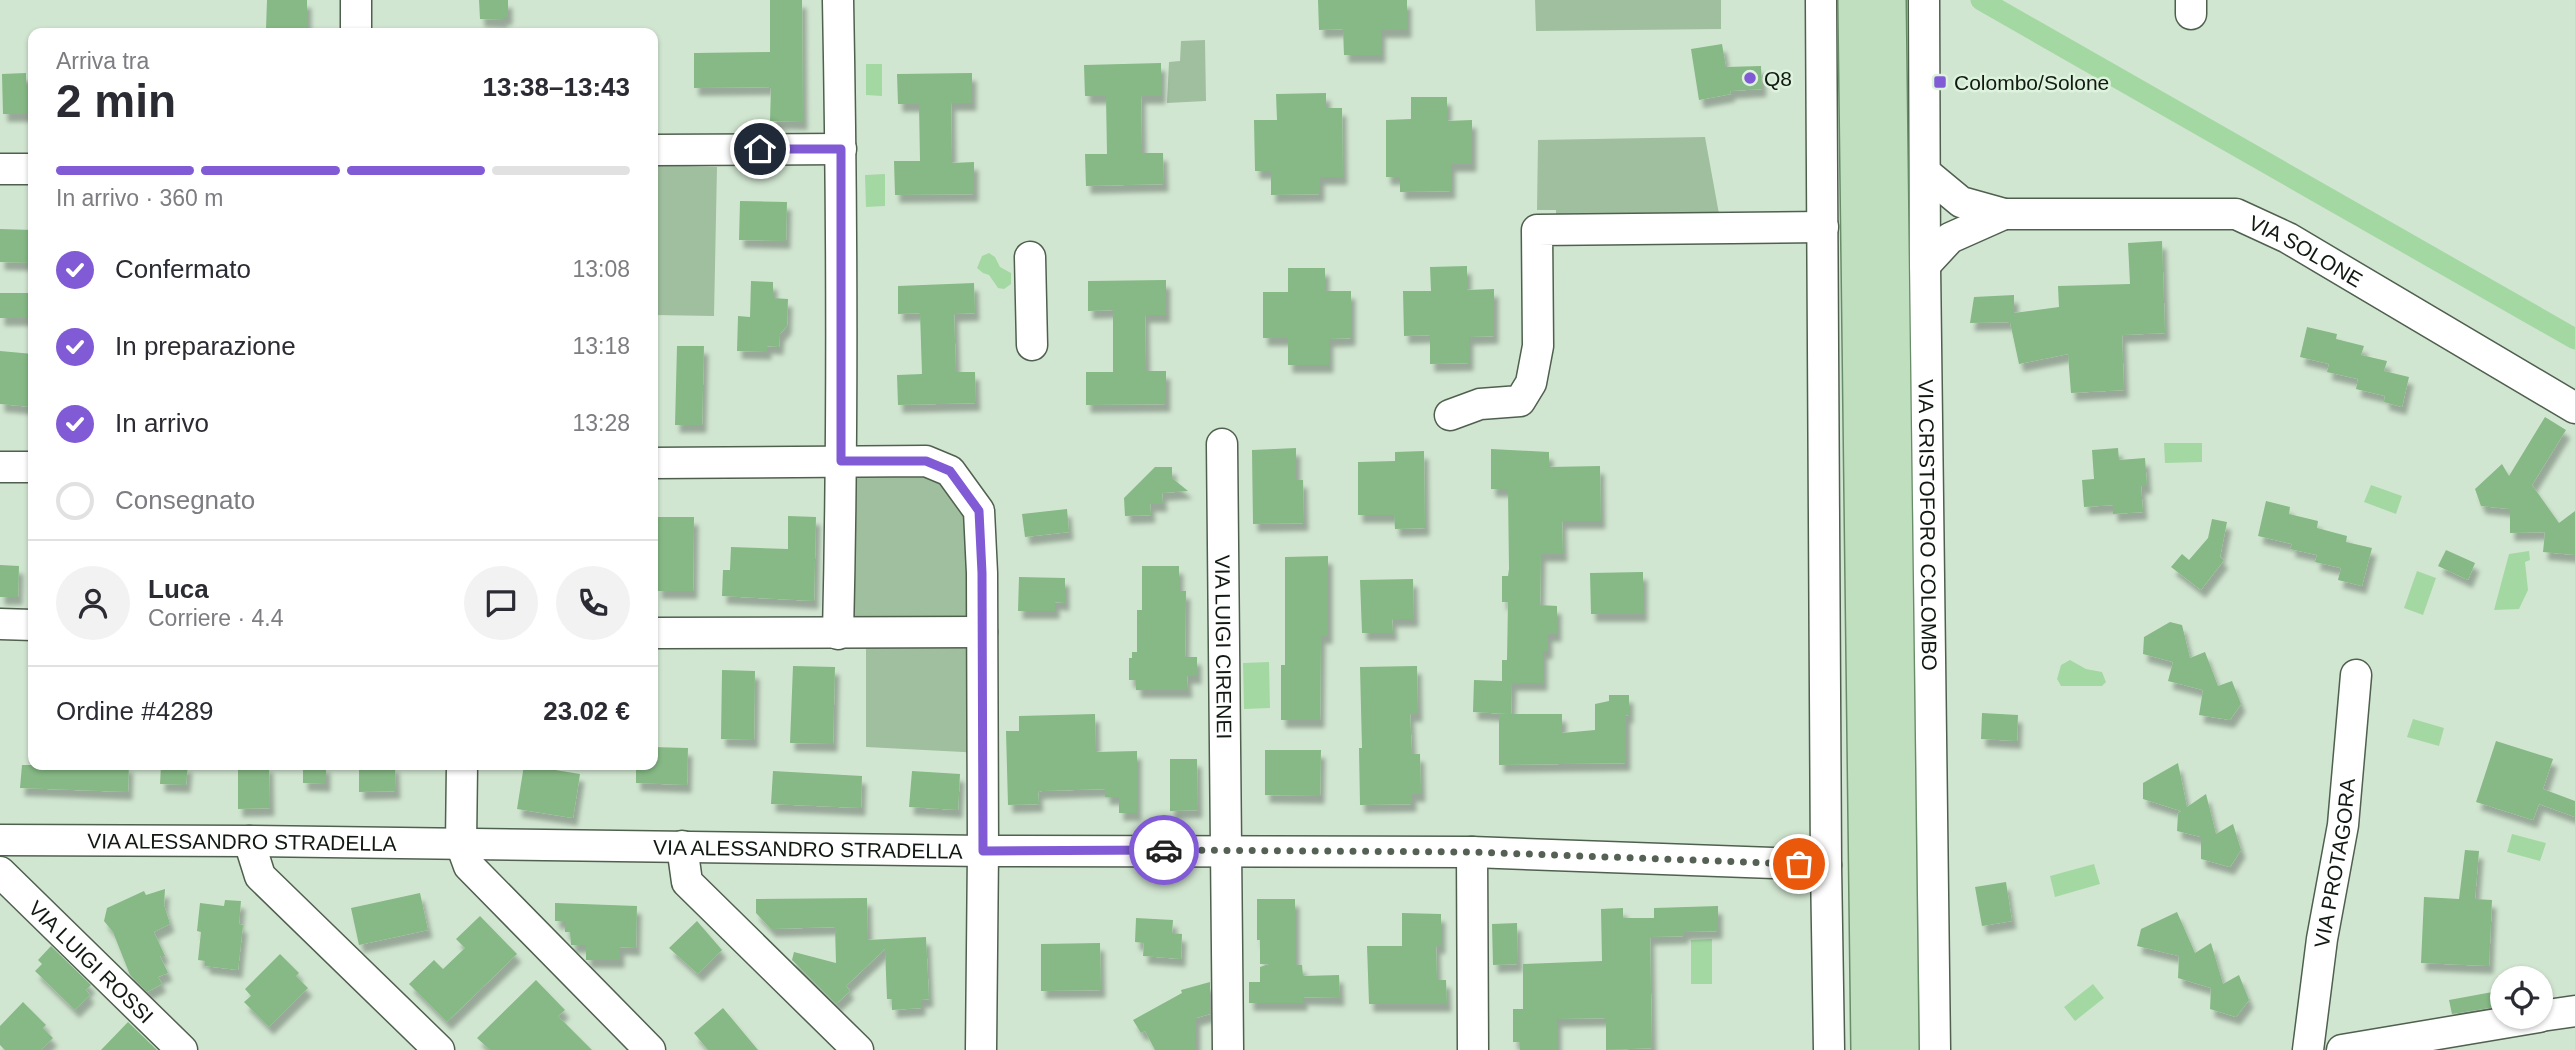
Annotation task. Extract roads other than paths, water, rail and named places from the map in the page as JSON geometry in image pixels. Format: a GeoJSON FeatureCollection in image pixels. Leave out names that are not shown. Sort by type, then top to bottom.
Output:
{"type":"FeatureCollection","features":[{"type":"Feature","properties":{"kind":"main road"},"geometry":{"type":"LineString","coordinates":[[1857,0],[1870,1050]]}},
{"type":"Feature","properties":{"kind":"main road","name":"VIA CRISTOFORO COLOMBO"},"geometry":{"type":"LineString","coordinates":[[1887,0],[1900,1050]]}},
{"type":"Feature","properties":{"kind":"street"},"geometry":{"type":"LineString","coordinates":[[356,0],[356,28]]}},
{"type":"Feature","properties":{"kind":"street"},"geometry":{"type":"LineString","coordinates":[[838,0],[841,149],[838,634]]}},
{"type":"Feature","properties":{"kind":"street"},"geometry":{"type":"LineString","coordinates":[[1821,0],[1829,1050]]}},
{"type":"Feature","properties":{"kind":"street","name":"VIA CRISTOFORO COLOMBO"},"geometry":{"type":"LineString","coordinates":[[1924,0],[1925,265],[1938,1047]]}},
{"type":"Feature","properties":{"kind":"street"},"geometry":{"type":"LineString","coordinates":[[658,150],[841,149]]}},
{"type":"Feature","properties":{"kind":"street"},"geometry":{"type":"LineString","coordinates":[[0,169],[28,169]]}},
{"type":"Feature","properties":{"kind":"street"},"geometry":{"type":"LineString","coordinates":[[1926,173],[1961,202],[2004,214]]}},
{"type":"Feature","properties":{"kind":"street"},"geometry":{"type":"LineString","coordinates":[[1925,265],[1950,238],[2004,214]]}},
{"type":"Feature","properties":{"kind":"street","name":"VIA SOLONE"},"geometry":{"type":"LineString","coordinates":[[2004,214],[2236,214],[2288,238],[2575,408]]}},
{"type":"Feature","properties":{"kind":"street"},"geometry":{"type":"LineString","coordinates":[[1450,415],[1480,404],[1520,401],[1531,383],[1538,346],[1537,230],[1823,227]]}},
{"type":"Feature","properties":{"kind":"street"},"geometry":{"type":"LineString","coordinates":[[1030,257],[1032,345]]}},
{"type":"Feature","properties":{"kind":"street","name":"VIA LUIGI CIRENEI"},"geometry":{"type":"LineString","coordinates":[[1222,444],[1228,1050]]}},
{"type":"Feature","properties":{"kind":"street"},"geometry":{"type":"LineString","coordinates":[[658,463],[926,461],[950,471],[979,511],[983,851],[981,1050]]}},
{"type":"Feature","properties":{"kind":"street"},"geometry":{"type":"LineString","coordinates":[[0,467],[28,467]]}},
{"type":"Feature","properties":{"kind":"street"},"geometry":{"type":"LineString","coordinates":[[0,624],[28,625]]}},
{"type":"Feature","properties":{"kind":"street"},"geometry":{"type":"LineString","coordinates":[[658,633],[982,632]]}},
{"type":"Feature","properties":{"kind":"street","name":"VIA PROTAGORA"},"geometry":{"type":"LineString","coordinates":[[2308,1050],[2322,939],[2343,825],[2356,675]]}},
{"type":"Feature","properties":{"kind":"street"},"geometry":{"type":"LineString","coordinates":[[462,770],[461,844],[469,866],[650,1050]]}},
{"type":"Feature","properties":{"kind":"street","name":"VIA ALESSANDRO STRADELLA"},"geometry":{"type":"LineString","coordinates":[[0,840],[983,851],[1472,852],[1826,865]]}},
{"type":"Feature","properties":{"kind":"street"},"geometry":{"type":"LineString","coordinates":[[249,841],[260,876],[439,1050]]}},
{"type":"Feature","properties":{"kind":"street"},"geometry":{"type":"LineString","coordinates":[[682,846],[687,882],[858,1050]]}},
{"type":"Feature","properties":{"kind":"street"},"geometry":{"type":"LineString","coordinates":[[1472,852],[1473,1050]]}},
{"type":"Feature","properties":{"kind":"street","name":"VIA LUIGI ROSSI"},"geometry":{"type":"LineString","coordinates":[[0,872],[182,1050]]}},
{"type":"Feature","properties":{"kind":"street"},"geometry":{"type":"LineString","coordinates":[[2553,1015],[2575,1011]]}},
{"type":"Feature","properties":{"kind":"street"},"geometry":{"type":"LineString","coordinates":[[2342,1050],[2490,1025]]}},
{"type":"Feature","properties":{"kind":"waterway"},"geometry":{"type":"LineString","coordinates":[[1981,0],[2575,339]]}},
{"type":"Feature","properties":{"kind":"place","name":"Q8"},"geometry":{"type":"Point","coordinates":[1750,78]}},
{"type":"Feature","properties":{"kind":"place","name":"Colombo/Solone"},"geometry":{"type":"Point","coordinates":[1940,82]}}]}
